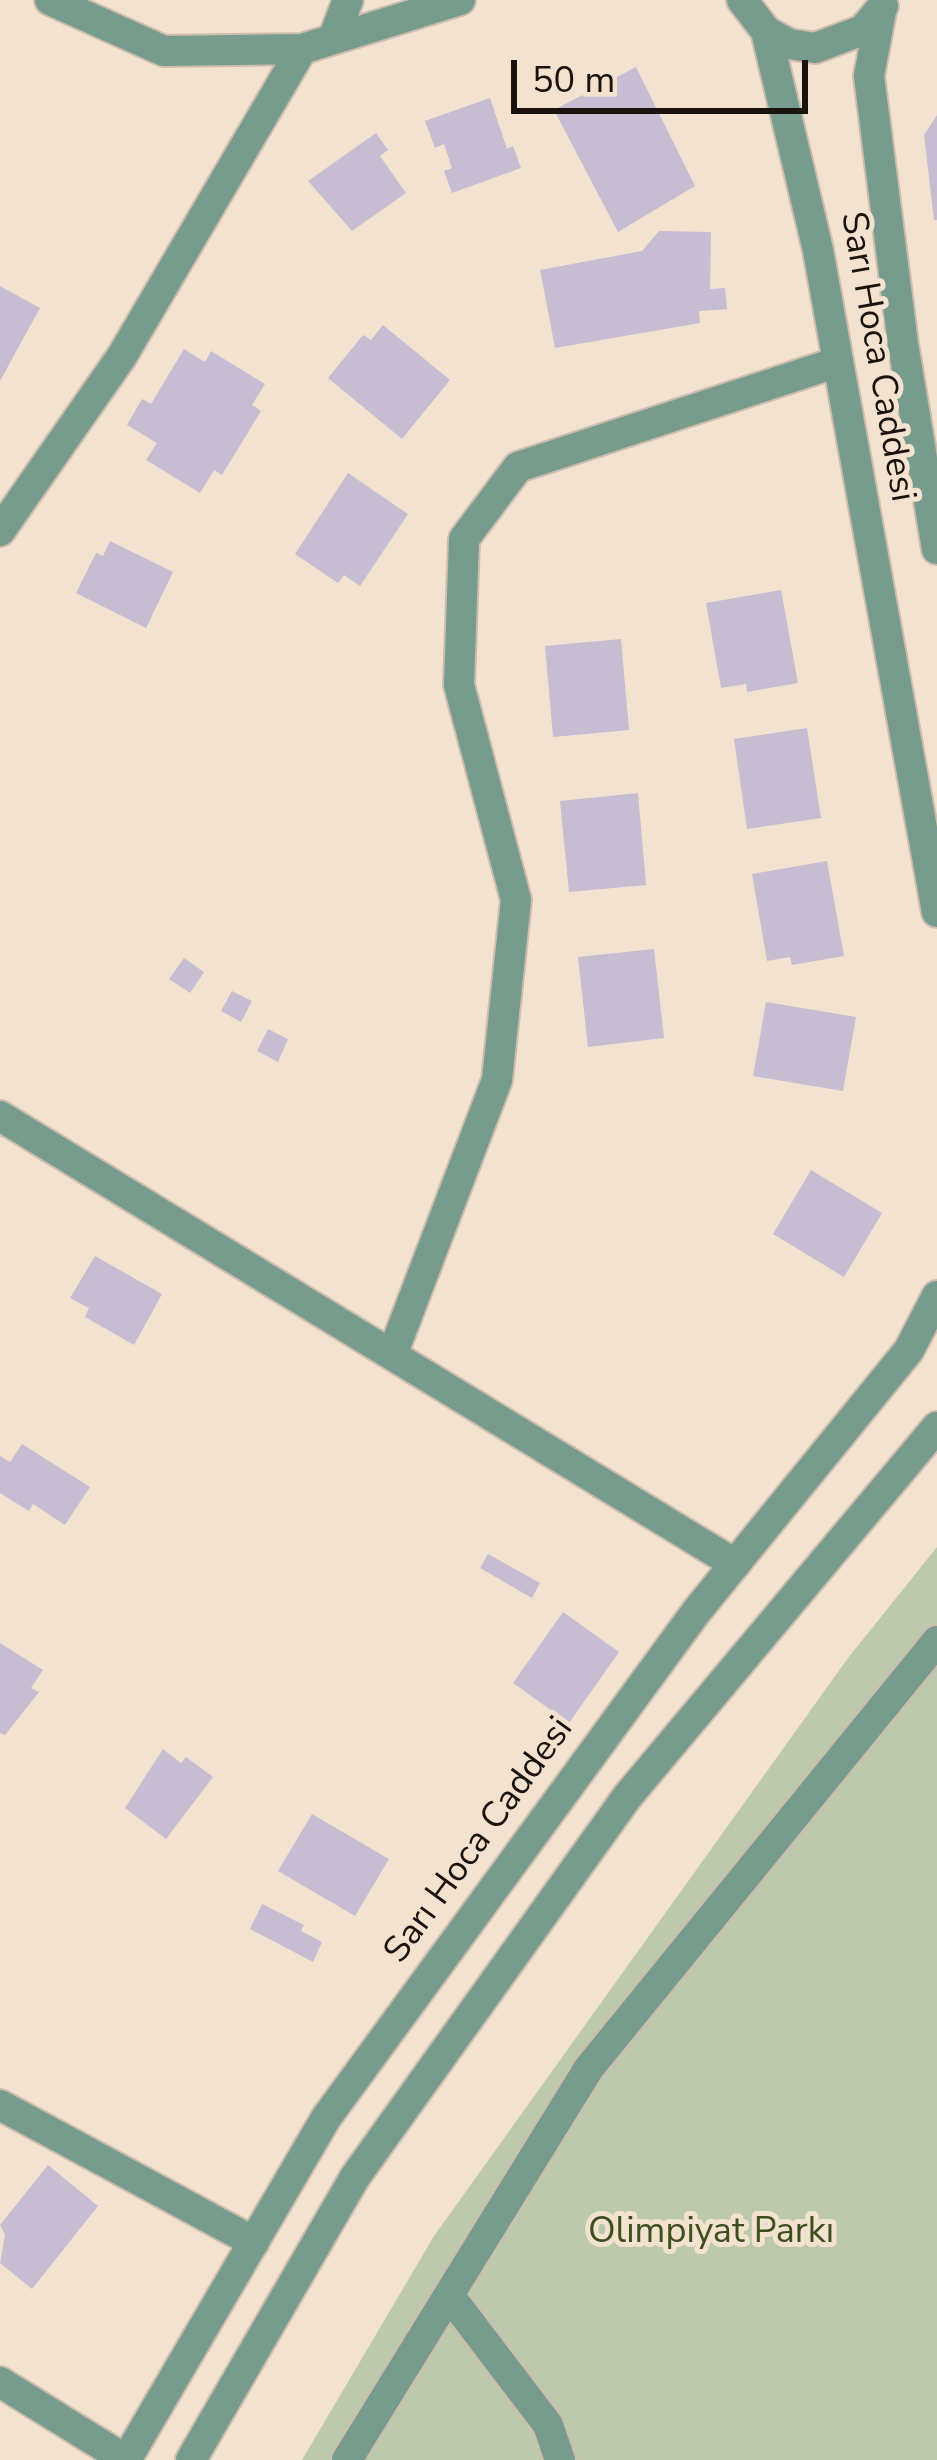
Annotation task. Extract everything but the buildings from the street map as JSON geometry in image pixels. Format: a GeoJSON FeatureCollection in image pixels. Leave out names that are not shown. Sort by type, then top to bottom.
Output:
{"type":"FeatureCollection","features":[{"type":"Feature","properties":{"kind":"street"},"geometry":{"type":"LineString","coordinates":[[50,0],[164,51],[302,49],[460,0]]}},
{"type":"Feature","properties":{"kind":"street"},"geometry":{"type":"LineString","coordinates":[[333,39],[348,0]]}},
{"type":"Feature","properties":{"kind":"street"},"geometry":{"type":"LineString","coordinates":[[742,0],[766,31],[789,44],[815,48],[852,37],[883,5]]}},
{"type":"Feature","properties":{"kind":"street","name":"Sarı Hoca Caddesi"},"geometry":{"type":"LineString","coordinates":[[883,5],[869,76],[903,344],[937,548]]}},
{"type":"Feature","properties":{"kind":"street","name":"Sarı Hoca Caddesi"},"geometry":{"type":"LineString","coordinates":[[766,31],[787,105],[838,362],[937,912]]}},
{"type":"Feature","properties":{"kind":"street"},"geometry":{"type":"LineString","coordinates":[[0,531],[10,496],[122,356],[302,49]]}},
{"type":"Feature","properties":{"kind":"street"},"geometry":{"type":"LineString","coordinates":[[392,1355],[497,1080],[516,900],[459,685],[464,539],[518,467],[838,362]]}},
{"type":"Feature","properties":{"kind":"street"},"geometry":{"type":"LineString","coordinates":[[0,1116],[735,1564]]}},
{"type":"Feature","properties":{"kind":"street","name":"Sarı Hoca Caddesi"},"geometry":{"type":"LineString","coordinates":[[126,2460],[326,2118],[735,1564],[910,1350],[937,1296]]}},
{"type":"Feature","properties":{"kind":"street"},"geometry":{"type":"LineString","coordinates":[[191,2460],[355,2176],[614,1816],[937,1426]]}},
{"type":"Feature","properties":{"kind":"street"},"geometry":{"type":"LineString","coordinates":[[347,2460],[590,2068],[937,1641]]}},
{"type":"Feature","properties":{"kind":"street"},"geometry":{"type":"LineString","coordinates":[[0,2104],[254,2242]]}},
{"type":"Feature","properties":{"kind":"street"},"geometry":{"type":"LineString","coordinates":[[449,2295],[548,2425],[560,2460]]}},
{"type":"Feature","properties":{"kind":"street"},"geometry":{"type":"LineString","coordinates":[[0,2382],[126,2460]]}},
{"type":"Feature","properties":{"kind":"green space","name":"Olimpiyat Parkı"},"geometry":{"type":"Polygon","coordinates":[[[937,1547],[937,2460],[302,2460],[434,2236],[848,1658],[937,1547]]]}}]}
